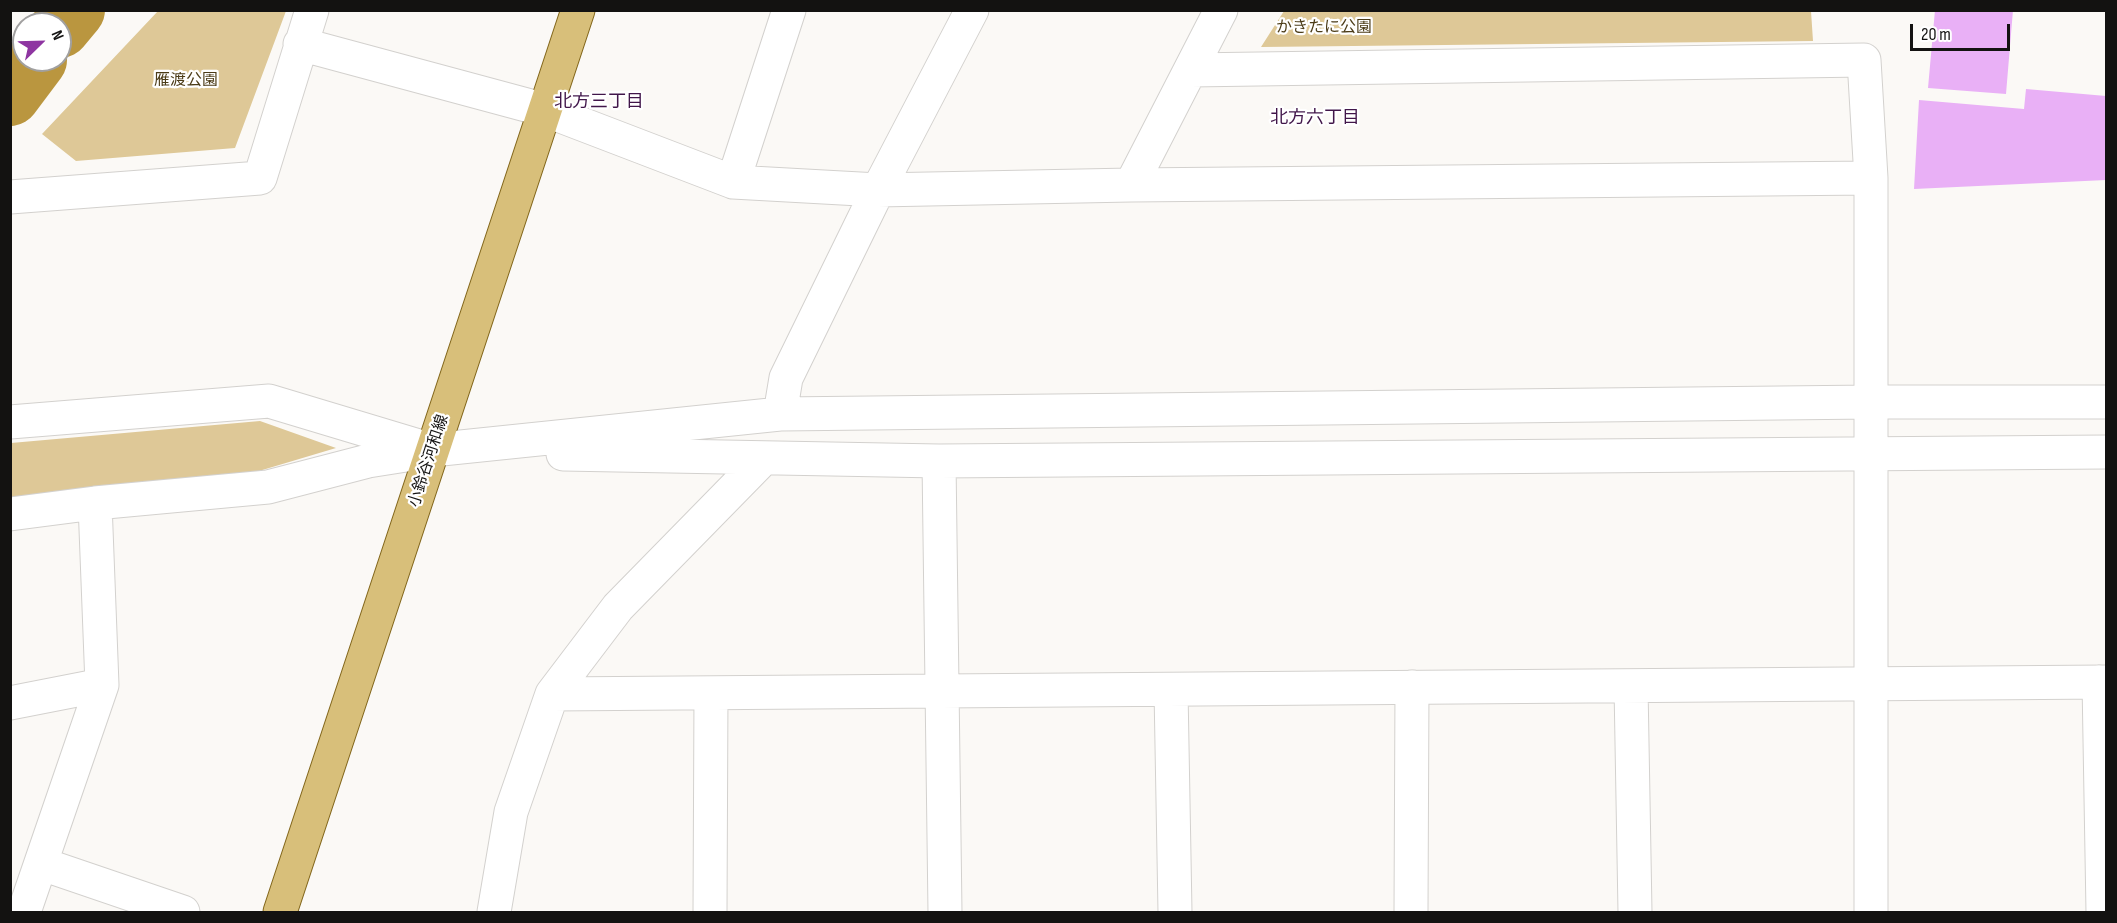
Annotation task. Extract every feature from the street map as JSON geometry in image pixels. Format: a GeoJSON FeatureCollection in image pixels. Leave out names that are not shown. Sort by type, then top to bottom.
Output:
{"type":"FeatureCollection","features":[{"type":"Feature","properties":{"kind":"main road","name":"小鈴谷河和線"},"geometry":{"type":"LineString","coordinates":[[280,912],[578,10]]}},
{"type":"Feature","properties":{"kind":"street"},"geometry":{"type":"LineString","coordinates":[[10,197],[260,178],[312,10]]}},
{"type":"Feature","properties":{"kind":"street"},"geometry":{"type":"LineString","coordinates":[[733,182],[789,10]]}},
{"type":"Feature","properties":{"kind":"street"},"geometry":{"type":"LineString","coordinates":[[780,414],[786,378],[878,190],[972,10]]}},
{"type":"Feature","properties":{"kind":"street"},"geometry":{"type":"LineString","coordinates":[[1131,185],[1221,10]]}},
{"type":"Feature","properties":{"kind":"street"},"geometry":{"type":"LineString","coordinates":[[300,44],[545,110],[733,182],[878,190],[1131,185],[1870,178]]}},
{"type":"Feature","properties":{"kind":"street"},"geometry":{"type":"LineString","coordinates":[[1191,70],[1864,60],[1870,178],[1871,912]]}},
{"type":"Feature","properties":{"kind":"street"},"geometry":{"type":"LineString","coordinates":[[10,422],[269,401],[432,450],[763,459],[939,461],[2106,452]]}},
{"type":"Feature","properties":{"kind":"street"},"geometry":{"type":"LineString","coordinates":[[10,514],[95,503],[268,487],[368,461],[432,450],[780,414],[1871,402],[2106,402]]}},
{"type":"Feature","properties":{"kind":"street"},"geometry":{"type":"LineString","coordinates":[[494,912],[511,812],[552,694],[618,607],[763,459]]}},
{"type":"Feature","properties":{"kind":"street"},"geometry":{"type":"LineString","coordinates":[[939,461],[944,691],[945,912]]}},
{"type":"Feature","properties":{"kind":"street"},"geometry":{"type":"LineString","coordinates":[[24,912],[102,685],[95,503]]}},
{"type":"Feature","properties":{"kind":"street"},"geometry":{"type":"LineString","coordinates":[[552,694],[2103,682],[2104,901]]}},
{"type":"Feature","properties":{"kind":"street"},"geometry":{"type":"LineString","coordinates":[[10,703],[102,685]]}},
{"type":"Feature","properties":{"kind":"street"},"geometry":{"type":"LineString","coordinates":[[1631,686],[1635,912]]}},
{"type":"Feature","properties":{"kind":"street"},"geometry":{"type":"LineString","coordinates":[[1411,912],[1412,687]]}},
{"type":"Feature","properties":{"kind":"street"},"geometry":{"type":"LineString","coordinates":[[1171,690],[1175,912]]}},
{"type":"Feature","properties":{"kind":"street"},"geometry":{"type":"LineString","coordinates":[[710,912],[711,693]]}},
{"type":"Feature","properties":{"kind":"street"},"geometry":{"type":"LineString","coordinates":[[42,864],[183,912]]}},
{"type":"Feature","properties":{"kind":"green space","name":"雁渡公園"},"geometry":{"type":"Polygon","coordinates":[[[158,11],[286,11],[235,148],[76,161],[42,134],[158,11]]]}},
{"type":"Feature","properties":{"kind":"green space","name":"かきたに公園"},"geometry":{"type":"Polygon","coordinates":[[[1284,11],[1811,11],[1813,41],[1261,47],[1284,11]]]}},
{"type":"Feature","properties":{"kind":"green space"},"geometry":{"type":"Polygon","coordinates":[[[260,421],[336,448],[249,474],[11,501],[11,443],[260,421]]]}},
{"type":"Feature","properties":{"kind":"building"},"geometry":{"type":"Polygon","coordinates":[[[1935,10],[2013,10],[2006,94],[1928,88],[1935,10]]]}},
{"type":"Feature","properties":{"kind":"building"},"geometry":{"type":"Polygon","coordinates":[[[2026,89],[2106,96],[2106,180],[1914,189],[1919,100],[2024,109],[2026,89]]]}},
{"type":"Feature","properties":{"kind":"waterway"},"geometry":{"type":"LineString","coordinates":[[72,14],[75,10]]}},
{"type":"Feature","properties":{"kind":"waterway"},"geometry":{"type":"LineString","coordinates":[[10,96],[28,72]]}},
{"type":"Feature","properties":{"kind":"district","name":"北方三丁目"},"geometry":{"type":"Point","coordinates":[599,102]}},
{"type":"Feature","properties":{"kind":"district","name":"北方六丁目"},"geometry":{"type":"Point","coordinates":[1315,118]}}]}
